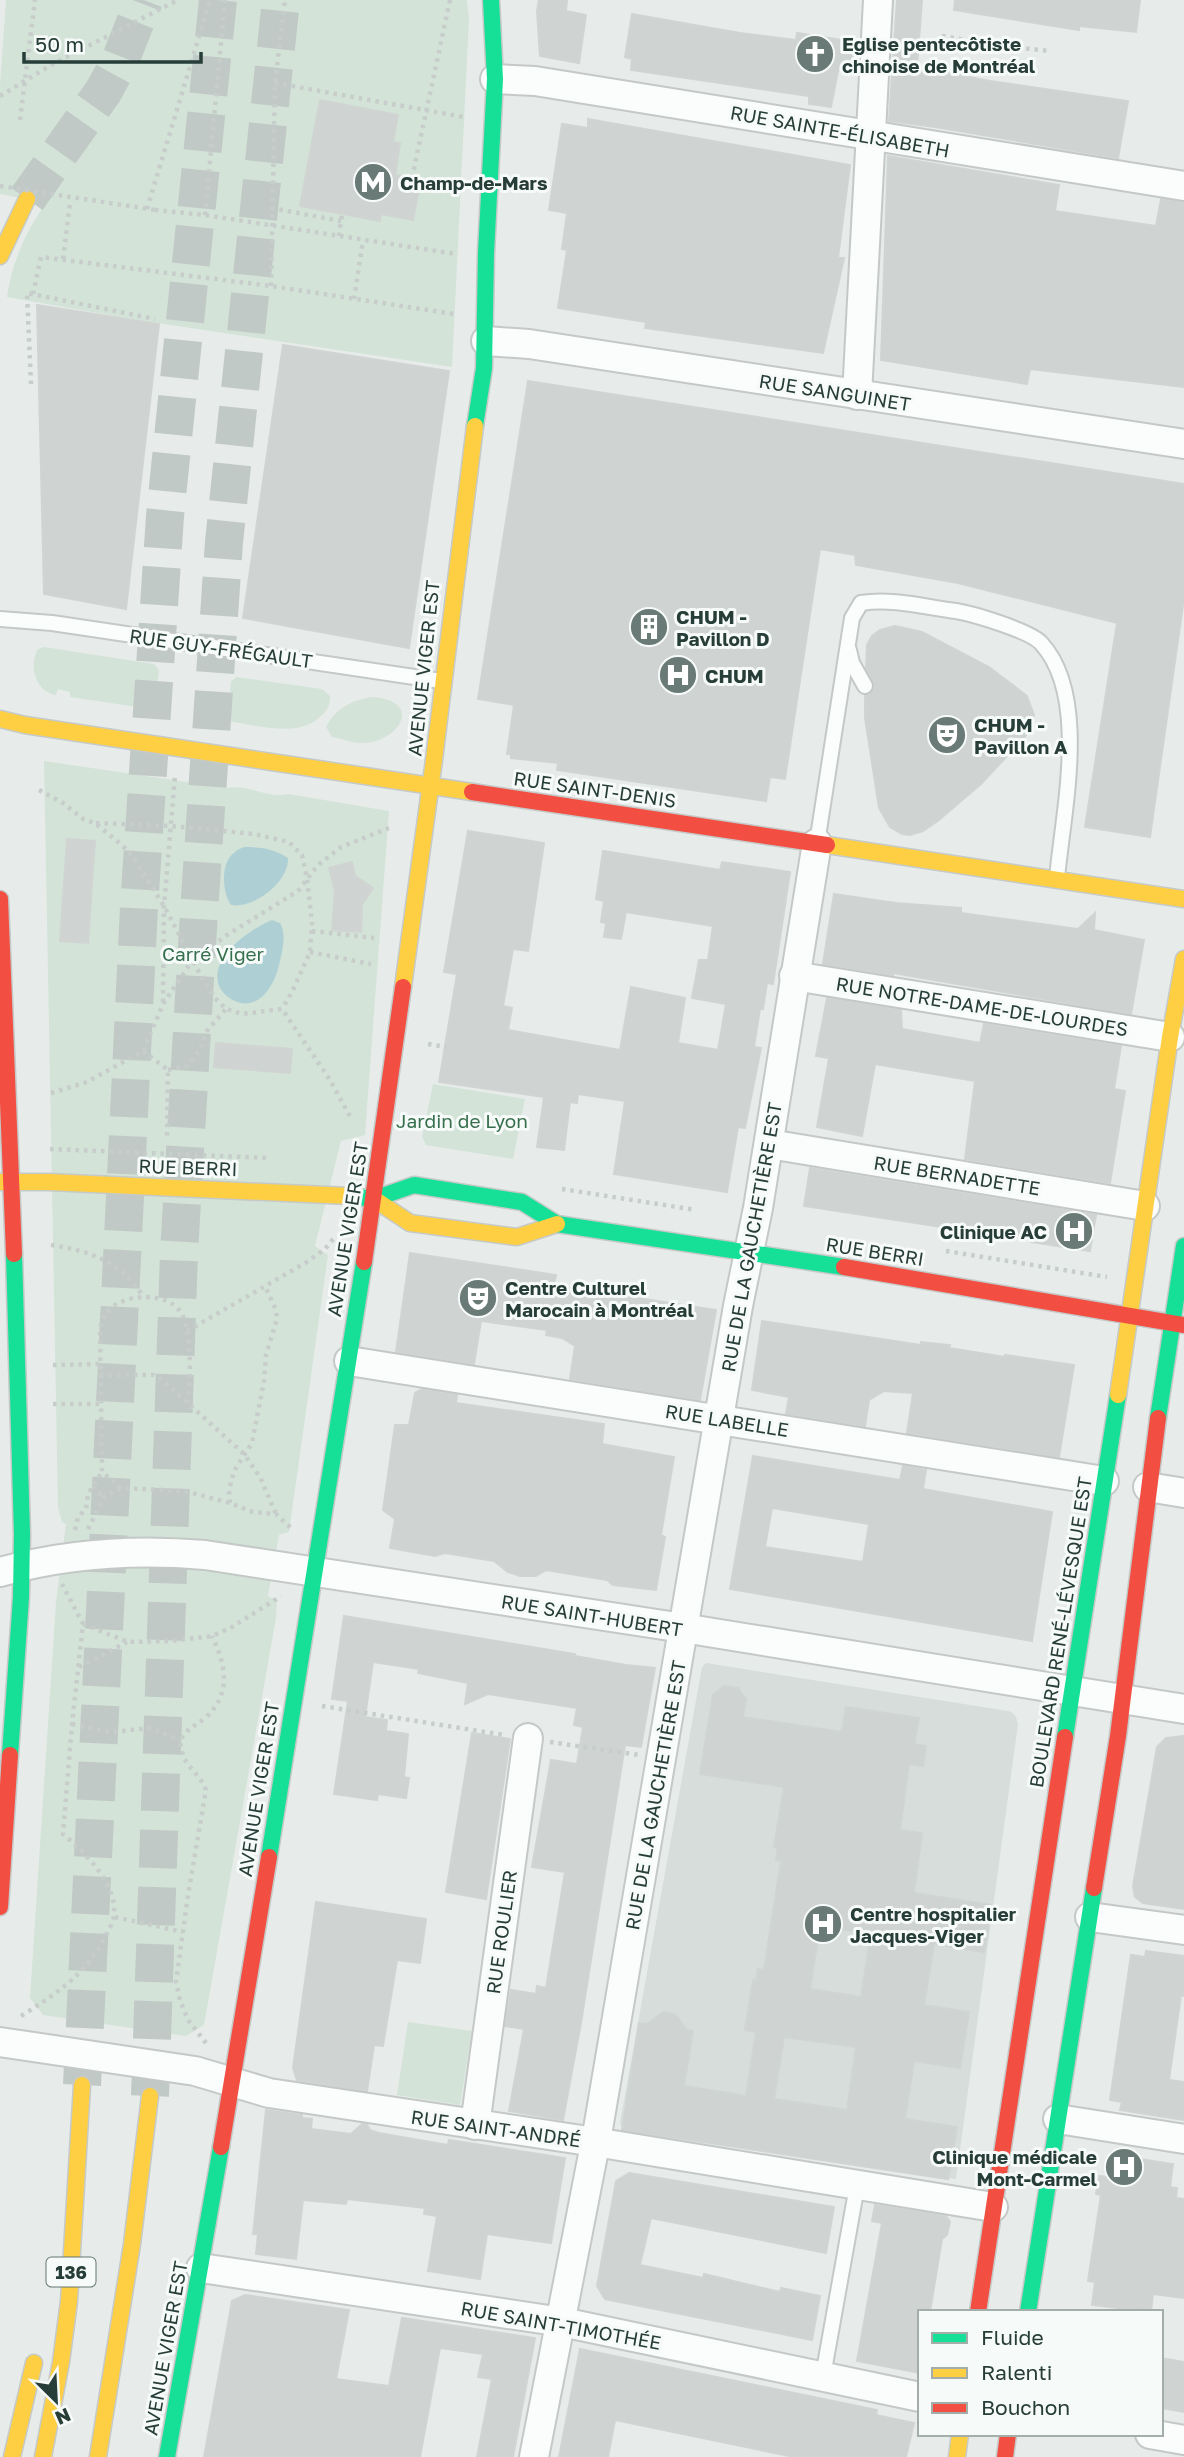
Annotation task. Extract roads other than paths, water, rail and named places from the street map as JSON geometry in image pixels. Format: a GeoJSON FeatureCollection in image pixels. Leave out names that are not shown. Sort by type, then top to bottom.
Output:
{"type":"FeatureCollection","features":[{"type":"Feature","properties":{"kind":"main road","name":"AVENUE VIGER EST"},"geometry":{"type":"LineString","coordinates":[[167,2457],[201,2267],[349,1361],[374,1199],[430,785],[468,472],[484,368],[486,253],[495,79],[491,0]]}},
{"type":"Feature","properties":{"kind":"main road"},"geometry":{"type":"LineString","coordinates":[[0,256],[27,199]]}},
{"type":"Feature","properties":{"kind":"main road","name":"RUE SAINT-DENIS"},"geometry":{"type":"LineString","coordinates":[[0,719],[25,725],[1184,899]]}},
{"type":"Feature","properties":{"kind":"main road"},"geometry":{"type":"LineString","coordinates":[[0,899],[11,1569],[0,1907]]}},
{"type":"Feature","properties":{"kind":"main road","name":"BOULEVARD RENÉ-LÉVESQUE EST"},"geometry":{"type":"LineString","coordinates":[[978,2310],[1184,959]]}},
{"type":"Feature","properties":{"kind":"main road","name":"RUE BERRI"},"geometry":{"type":"LineString","coordinates":[[6,1182],[321,1194],[374,1199],[414,1185],[522,1202],[557,1224],[750,1252],[1179,1324]]}},
{"type":"Feature","properties":{"kind":"main road","name":"RUE BERRI"},"geometry":{"type":"LineString","coordinates":[[374,1199],[410,1223],[517,1237],[557,1224]]}},
{"type":"Feature","properties":{"kind":"main road"},"geometry":{"type":"LineString","coordinates":[[1028,2310],[1122,1700],[1148,1487],[1179,1324],[1184,1246]]}},
{"type":"Feature","properties":{"kind":"main road","name":"136"},"geometry":{"type":"LineString","coordinates":[[43,2457],[65,2331],[71,2276],[82,2085]]}},
{"type":"Feature","properties":{"kind":"main road"},"geometry":{"type":"LineString","coordinates":[[98,2457],[130,2257],[150,2096]]}},
{"type":"Feature","properties":{"kind":"main road"},"geometry":{"type":"LineString","coordinates":[[56,2254],[77,2148]]}},
{"type":"Feature","properties":{"kind":"main road"},"geometry":{"type":"LineString","coordinates":[[12,2457],[37,2347]]}},
{"type":"Feature","properties":{"kind":"main road"},"geometry":{"type":"LineString","coordinates":[[957,2457],[960,2436]]}},
{"type":"Feature","properties":{"kind":"main road"},"geometry":{"type":"LineString","coordinates":[[1005,2457],[1008,2436]]}},
{"type":"Feature","properties":{"kind":"street"},"geometry":{"type":"LineString","coordinates":[[857,395],[862,186],[871,136],[878,0]]}},
{"type":"Feature","properties":{"kind":"street","name":"RUE SAINTE-ÉLISABETH"},"geometry":{"type":"LineString","coordinates":[[495,79],[535,81],[1184,186]]}},
{"type":"Feature","properties":{"kind":"street","name":"RUE SANGUINET"},"geometry":{"type":"LineString","coordinates":[[486,341],[528,344],[1184,444]]}},
{"type":"Feature","properties":{"kind":"street","name":"RUE DE LA GAUCHETIÈRE EST"},"geometry":{"type":"LineString","coordinates":[[534,2457],[596,2142],[738,1306],[769,1144],[817,843]]}},
{"type":"Feature","properties":{"kind":"street","name":"RUE NOTRE-DAME-DE-LOURDES"},"geometry":{"type":"LineString","coordinates":[[794,976],[1170,1037]]}},
{"type":"Feature","properties":{"kind":"street","name":"RUE BERNADETTE"},"geometry":{"type":"LineString","coordinates":[[769,1144],[1145,1206]]}},
{"type":"Feature","properties":{"kind":"street","name":"RUE LABELLE"},"geometry":{"type":"LineString","coordinates":[[349,1361],[1104,1481]]}},
{"type":"Feature","properties":{"kind":"street"},"geometry":{"type":"LineString","coordinates":[[1148,1487],[1184,1493]]}},
{"type":"Feature","properties":{"kind":"street","name":"RUE SAINT-HUBERT"},"geometry":{"type":"LineString","coordinates":[[11,1569],[84,1555],[165,1552],[205,1555],[683,1628],[1184,1709]]}},
{"type":"Feature","properties":{"kind":"street","name":"RUE ROULIER"},"geometry":{"type":"LineString","coordinates":[[475,2125],[528,1738]]}},
{"type":"Feature","properties":{"kind":"street"},"geometry":{"type":"LineString","coordinates":[[1090,1917],[1184,1930]]}},
{"type":"Feature","properties":{"kind":"street","name":"RUE SAINT-ANDRÉ"},"geometry":{"type":"LineString","coordinates":[[0,2042],[195,2071],[269,2093],[596,2142],[993,2207]]}},
{"type":"Feature","properties":{"kind":"street"},"geometry":{"type":"LineString","coordinates":[[1058,2119],[1184,2139]]}},
{"type":"Feature","properties":{"kind":"street","name":"RUE SAINT-TIMOTHÉE"},"geometry":{"type":"LineString","coordinates":[[201,2267],[562,2322],[918,2397]]}},
{"type":"Feature","properties":{"kind":"street"},"geometry":{"type":"LineString","coordinates":[[1161,2436],[1184,2440]]}},
{"type":"Feature","properties":{"kind":"lane"},"geometry":{"type":"LineString","coordinates":[[817,843],[847,645],[852,618],[861,603],[880,600],[981,615],[1040,641],[1056,665],[1068,698],[1070,747],[1056,879]]}},
{"type":"Feature","properties":{"kind":"lane","name":"RUE GUY-FRÉGAULT"},"geometry":{"type":"LineString","coordinates":[[0,619],[52,623],[442,681]]}},
{"type":"Feature","properties":{"kind":"lane"},"geometry":{"type":"LineString","coordinates":[[847,645],[852,663],[864,687]]}},
{"type":"Feature","properties":{"kind":"lane"},"geometry":{"type":"LineString","coordinates":[[823,2376],[857,2186]]}},
{"type":"Feature","properties":{"kind":"water"},"geometry":{"type":"Polygon","coordinates":[[[245,847],[267,849],[283,855],[288,858],[287,867],[283,876],[268,892],[250,903],[231,905],[224,885],[225,870],[230,857],[245,847]]]}},
{"type":"Feature","properties":{"kind":"water"},"geometry":{"type":"Polygon","coordinates":[[[272,920],[280,923],[284,938],[273,982],[256,1001],[240,1003],[231,999],[219,985],[218,972],[221,962],[244,936],[272,920]]]}},
{"type":"Feature","properties":{"kind":"tunnel"},"geometry":{"type":"LineString","coordinates":[[27,199],[103,92],[120,61],[144,0]]}},
{"type":"Feature","properties":{"kind":"tunnel"},"geometry":{"type":"LineString","coordinates":[[82,2085],[139,907],[165,516],[218,0]]}},
{"type":"Feature","properties":{"kind":"tunnel"},"geometry":{"type":"LineString","coordinates":[[150,2096],[179,1253],[199,912],[224,542],[281,0]]}},
{"type":"Feature","properties":{"kind":"place","name":"Eglise pentecôtiste chinoise de Montréal"},"geometry":{"type":"Point","coordinates":[815,54]}},
{"type":"Feature","properties":{"kind":"place","name":"Champ-de-Mars"},"geometry":{"type":"Point","coordinates":[373,182]}},
{"type":"Feature","properties":{"kind":"place","name":"CHUM - Pavillon D"},"geometry":{"type":"Point","coordinates":[649,627]}},
{"type":"Feature","properties":{"kind":"place","name":"CHUM"},"geometry":{"type":"Point","coordinates":[678,675]}},
{"type":"Feature","properties":{"kind":"place","name":"CHUM - Pavillon A"},"geometry":{"type":"Point","coordinates":[947,735]}},
{"type":"Feature","properties":{"kind":"place","name":"Clinique AC"},"geometry":{"type":"Point","coordinates":[1074,1231]}},
{"type":"Feature","properties":{"kind":"place","name":"Centre Culturel Marocain à Montréal"},"geometry":{"type":"Point","coordinates":[478,1298]}},
{"type":"Feature","properties":{"kind":"place","name":"Centre hospitalier Jacques-Viger"},"geometry":{"type":"Point","coordinates":[823,1924]}},
{"type":"Feature","properties":{"kind":"place","name":"Clinique médicale Mont-Carmel"},"geometry":{"type":"Point","coordinates":[1124,2167]}},
{"type":"Feature","properties":{"kind":"park label","name":"Carré Viger"},"geometry":{"type":"Point","coordinates":[213,953]}},
{"type":"Feature","properties":{"kind":"park label","name":"Jardin de Lyon"},"geometry":{"type":"Point","coordinates":[462,1120]}}]}
